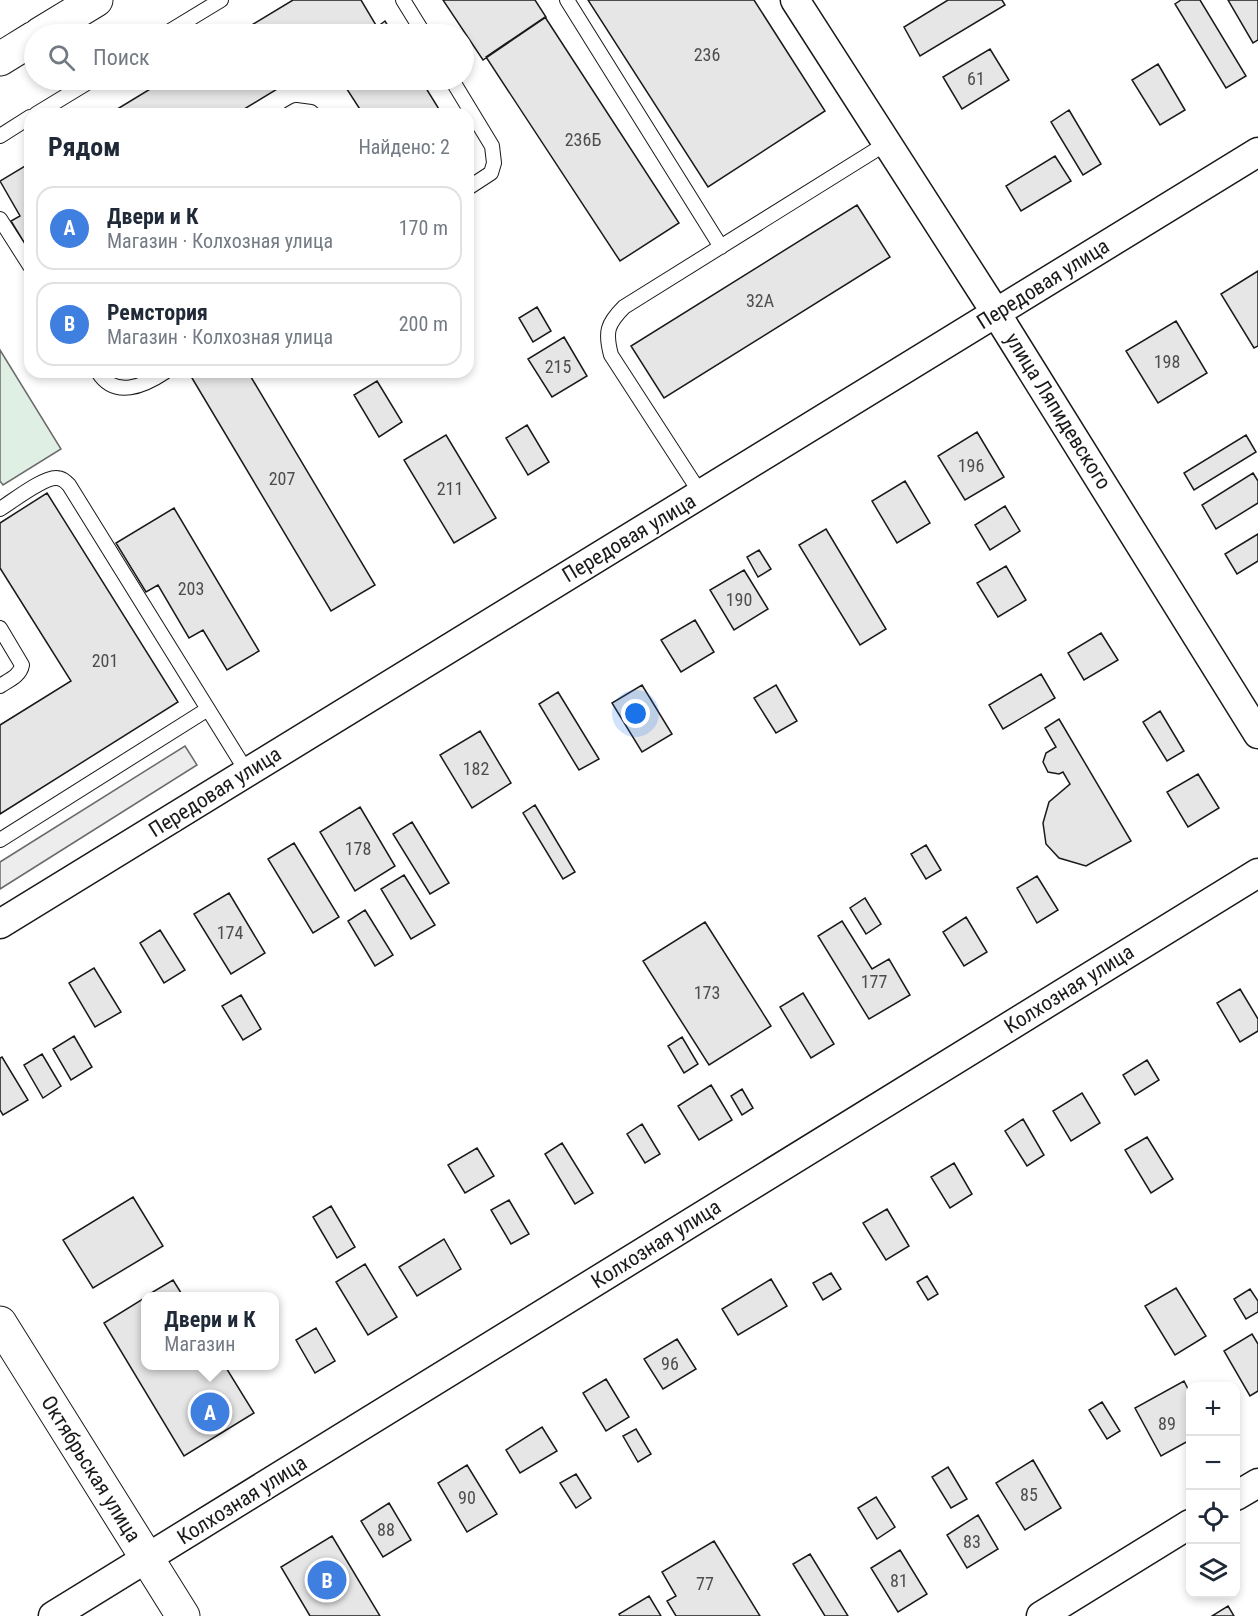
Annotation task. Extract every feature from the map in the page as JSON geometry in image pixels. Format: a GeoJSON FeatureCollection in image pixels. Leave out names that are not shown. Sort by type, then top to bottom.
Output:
{"type":"FeatureCollection","features":[{"type":"Feature","properties":{"kind":"main road"},"geometry":{"type":"LineString","coordinates":[[56,24],[96,0]]}},
{"type":"Feature","properties":{"kind":"main road"},"geometry":{"type":"LineString","coordinates":[[0,59],[24,44]]}},
{"type":"Feature","properties":{"kind":"main road","name":"Октябрьская улица"},"geometry":{"type":"LineString","coordinates":[[0,1323],[183,1616]]}},
{"type":"Feature","properties":{"kind":"street","name":"улица Ляпидевского"},"geometry":{"type":"LineString","coordinates":[[795,0],[996,313],[1258,734]]}},
{"type":"Feature","properties":{"kind":"street","name":"Передовая улица"},"geometry":{"type":"LineString","coordinates":[[1,920],[247,772],[1258,152]]}},
{"type":"Feature","properties":{"kind":"street","name":"Колхозная улица"},"geometry":{"type":"LineString","coordinates":[[53,1616],[1258,873]]}},
{"type":"Feature","properties":{"kind":"street"},"geometry":{"type":"LineString","coordinates":[[1240,1494],[1258,1483]]}},
{"type":"Feature","properties":{"kind":"street"},"geometry":{"type":"LineString","coordinates":[[1041,1616],[1186,1527]]}},
{"type":"Feature","properties":{"kind":"lane"},"geometry":{"type":"LineString","coordinates":[[181,24],[221,0]]}},
{"type":"Feature","properties":{"kind":"lane"},"geometry":{"type":"LineString","coordinates":[[403,0],[418,24]]}},
{"type":"Feature","properties":{"kind":"lane"},"geometry":{"type":"LineString","coordinates":[[567,0],[721,247]]}},
{"type":"Feature","properties":{"kind":"lane"},"geometry":{"type":"LineString","coordinates":[[46,108],[76,90]]}},
{"type":"Feature","properties":{"kind":"lane"},"geometry":{"type":"LineString","coordinates":[[458,90],[469,108]]}},
{"type":"Feature","properties":{"kind":"lane"},"geometry":{"type":"LineString","coordinates":[[474,116],[492,146],[494,163],[491,173],[474,184]]}},
{"type":"Feature","properties":{"kind":"lane"},"geometry":{"type":"LineString","coordinates":[[0,136],[24,121]]}},
{"type":"Feature","properties":{"kind":"lane"},"geometry":{"type":"LineString","coordinates":[[701,494],[612,355],[607,338],[612,320],[624,307],[887,143]]}},
{"type":"Feature","properties":{"kind":"lane"},"geometry":{"type":"LineString","coordinates":[[0,219],[24,257]]}},
{"type":"Feature","properties":{"kind":"lane"},"geometry":{"type":"LineString","coordinates":[[102,378],[120,389],[137,387],[154,378]]}},
{"type":"Feature","properties":{"kind":"lane"},"geometry":{"type":"LineString","coordinates":[[0,509],[47,480],[64,479],[247,772]]}},
{"type":"Feature","properties":{"kind":"lane"},"geometry":{"type":"LineString","coordinates":[[0,628],[22,665],[17,675],[0,686]]}},
{"type":"Feature","properties":{"kind":"lane"},"geometry":{"type":"LineString","coordinates":[[0,840],[208,709]]}},
{"type":"Feature","properties":{"kind":"green space"},"geometry":{"type":"Polygon","coordinates":[[[0,350],[61,449],[3,485],[0,481],[0,350]]]}},
{"type":"Feature","properties":{"kind":"shaded area"},"geometry":{"type":"Polygon","coordinates":[[[185,746],[197,765],[0,889],[0,862],[185,746]]]}},
{"type":"Feature","properties":{"kind":"building"},"geometry":{"type":"Polygon","coordinates":[[[293,0],[361,0],[375,24],[253,24],[293,0]]]}},
{"type":"Feature","properties":{"kind":"building"},"geometry":{"type":"Polygon","coordinates":[[[443,0],[535,0],[546,17],[483,60],[474,46],[474,24],[459,24],[443,0]]]}},
{"type":"Feature","properties":{"kind":"building"},"geometry":{"type":"Polygon","coordinates":[[[588,0],[754,0],[825,111],[708,187],[588,0]]]}},
{"type":"Feature","properties":{"kind":"building"},"geometry":{"type":"Polygon","coordinates":[[[948,0],[1002,0],[1005,5],[920,56],[904,27],[948,0]]]}},
{"type":"Feature","properties":{"kind":"building"},"geometry":{"type":"Polygon","coordinates":[[[1181,0],[1200,0],[1246,76],[1226,88],[1175,4],[1181,0]]]}},
{"type":"Feature","properties":{"kind":"building"},"geometry":{"type":"Polygon","coordinates":[[[1228,0],[1258,0],[1258,40],[1253,43],[1228,0]]]}},
{"type":"Feature","properties":{"kind":"building"},"geometry":{"type":"Polygon","coordinates":[[[545,17],[679,223],[620,261],[486,57],[545,17]]]}},
{"type":"Feature","properties":{"kind":"building"},"geometry":{"type":"Polygon","coordinates":[[[990,49],[1009,80],[962,109],[943,77],[990,49]]]}},
{"type":"Feature","properties":{"kind":"building"},"geometry":{"type":"Polygon","coordinates":[[[1158,64],[1185,110],[1160,125],[1132,80],[1158,64]]]}},
{"type":"Feature","properties":{"kind":"building"},"geometry":{"type":"Polygon","coordinates":[[[149,90],[276,90],[246,108],[119,108],[149,90]]]}},
{"type":"Feature","properties":{"kind":"building"},"geometry":{"type":"Polygon","coordinates":[[[347,90],[427,90],[438,108],[359,108],[347,90]]]}},
{"type":"Feature","properties":{"kind":"building"},"geometry":{"type":"Polygon","coordinates":[[[1069,110],[1101,164],[1083,175],[1051,122],[1069,110]]]}},
{"type":"Feature","properties":{"kind":"building"},"geometry":{"type":"Polygon","coordinates":[[[1055,156],[1071,181],[1021,211],[1006,186],[1055,156]]]}},
{"type":"Feature","properties":{"kind":"building"},"geometry":{"type":"Polygon","coordinates":[[[24,167],[24,242],[11,221],[20,216],[0,181],[24,167]]]}},
{"type":"Feature","properties":{"kind":"building"},"geometry":{"type":"Polygon","coordinates":[[[857,205],[890,257],[664,398],[631,346],[857,205]]]}},
{"type":"Feature","properties":{"kind":"building"},"geometry":{"type":"Polygon","coordinates":[[[1258,271],[1258,346],[1254,348],[1221,294],[1258,271]]]}},
{"type":"Feature","properties":{"kind":"building"},"geometry":{"type":"Polygon","coordinates":[[[537,307],[551,331],[533,342],[519,318],[537,307]]]}},
{"type":"Feature","properties":{"kind":"building"},"geometry":{"type":"Polygon","coordinates":[[[1176,321],[1207,373],[1158,403],[1126,351],[1176,321]]]}},
{"type":"Feature","properties":{"kind":"building"},"geometry":{"type":"Polygon","coordinates":[[[564,337],[587,376],[552,397],[528,359],[564,337]]]}},
{"type":"Feature","properties":{"kind":"building"},"geometry":{"type":"Polygon","coordinates":[[[192,378],[252,378],[375,585],[331,611],[192,378]]]}},
{"type":"Feature","properties":{"kind":"building"},"geometry":{"type":"Polygon","coordinates":[[[377,381],[402,422],[379,437],[354,395],[377,381]]]}},
{"type":"Feature","properties":{"kind":"building"},"geometry":{"type":"Polygon","coordinates":[[[527,425],[549,462],[528,475],[506,438],[527,425]]]}},
{"type":"Feature","properties":{"kind":"building"},"geometry":{"type":"Polygon","coordinates":[[[977,432],[1004,477],[965,500],[938,456],[977,432]]]}},
{"type":"Feature","properties":{"kind":"building"},"geometry":{"type":"Polygon","coordinates":[[[446,435],[496,518],[454,543],[404,460],[446,435]]]}},
{"type":"Feature","properties":{"kind":"building"},"geometry":{"type":"Polygon","coordinates":[[[1246,435],[1256,452],[1194,490],[1184,473],[1246,435]]]}},
{"type":"Feature","properties":{"kind":"building"},"geometry":{"type":"Polygon","coordinates":[[[1253,473],[1258,481],[1258,503],[1216,529],[1202,505],[1253,473]]]}},
{"type":"Feature","properties":{"kind":"building"},"geometry":{"type":"Polygon","coordinates":[[[905,481],[930,523],[897,543],[872,501],[905,481]]]}},
{"type":"Feature","properties":{"kind":"building"},"geometry":{"type":"Polygon","coordinates":[[[47,493],[178,702],[0,814],[0,725],[71,681],[0,568],[0,523],[47,493]]]}},
{"type":"Feature","properties":{"kind":"building"},"geometry":{"type":"Polygon","coordinates":[[[1005,506],[1020,531],[990,550],[975,525],[1005,506]]]}},
{"type":"Feature","properties":{"kind":"building"},"geometry":{"type":"Polygon","coordinates":[[[174,508],[259,651],[227,670],[203,630],[189,638],[158,585],[146,592],[116,543],[174,508]]]}},
{"type":"Feature","properties":{"kind":"building"},"geometry":{"type":"Polygon","coordinates":[[[826,529],[886,629],[860,645],[799,545],[826,529]]]}},
{"type":"Feature","properties":{"kind":"building"},"geometry":{"type":"Polygon","coordinates":[[[1258,534],[1258,561],[1237,574],[1225,554],[1258,534]]]}},
{"type":"Feature","properties":{"kind":"building"},"geometry":{"type":"Polygon","coordinates":[[[759,550],[771,569],[758,577],[747,557],[759,550]]]}},
{"type":"Feature","properties":{"kind":"building"},"geometry":{"type":"Polygon","coordinates":[[[1006,566],[1026,600],[998,617],[977,583],[1006,566]]]}},
{"type":"Feature","properties":{"kind":"building"},"geometry":{"type":"Polygon","coordinates":[[[744,570],[768,609],[734,630],[710,590],[744,570]]]}},
{"type":"Feature","properties":{"kind":"building"},"geometry":{"type":"Polygon","coordinates":[[[695,620],[714,652],[681,672],[661,640],[695,620]]]}},
{"type":"Feature","properties":{"kind":"building"},"geometry":{"type":"Polygon","coordinates":[[[1101,633],[1118,660],[1084,680],[1068,653],[1101,633]]]}},
{"type":"Feature","properties":{"kind":"building"},"geometry":{"type":"Polygon","coordinates":[[[1041,674],[1055,698],[1003,729],[989,705],[1041,674]]]}},
{"type":"Feature","properties":{"kind":"building"},"geometry":{"type":"Polygon","coordinates":[[[642,685],[672,734],[642,752],[612,703],[642,685]]]}},
{"type":"Feature","properties":{"kind":"building"},"geometry":{"type":"Polygon","coordinates":[[[776,685],[797,721],[776,733],[754,698],[776,685]]]}},
{"type":"Feature","properties":{"kind":"building"},"geometry":{"type":"Polygon","coordinates":[[[558,692],[599,759],[579,770],[539,704],[558,692]]]}},
{"type":"Feature","properties":{"kind":"building"},"geometry":{"type":"Polygon","coordinates":[[[1160,711],[1184,751],[1167,761],[1143,722],[1160,711]]]}},
{"type":"Feature","properties":{"kind":"building"},"geometry":{"type":"Polygon","coordinates":[[[1059,719],[1131,841],[1086,866],[1059,858],[1046,844],[1043,823],[1049,802],[1070,784],[1063,772],[1059,774],[1048,772],[1043,762],[1046,753],[1056,747],[1045,728],[1059,719]]]}},
{"type":"Feature","properties":{"kind":"building"},"geometry":{"type":"Polygon","coordinates":[[[480,731],[511,783],[472,808],[440,755],[480,731]]]}},
{"type":"Feature","properties":{"kind":"building"},"geometry":{"type":"Polygon","coordinates":[[[1198,774],[1219,808],[1188,827],[1167,792],[1198,774]]]}},
{"type":"Feature","properties":{"kind":"building"},"geometry":{"type":"Polygon","coordinates":[[[535,805],[575,872],[563,879],[523,813],[535,805]]]}},
{"type":"Feature","properties":{"kind":"building"},"geometry":{"type":"Polygon","coordinates":[[[360,807],[395,866],[355,891],[320,832],[360,807]]]}},
{"type":"Feature","properties":{"kind":"building"},"geometry":{"type":"Polygon","coordinates":[[[412,822],[449,883],[430,894],[393,834],[412,822]]]}},
{"type":"Feature","properties":{"kind":"building"},"geometry":{"type":"Polygon","coordinates":[[[294,843],[339,917],[313,933],[268,859],[294,843]]]}},
{"type":"Feature","properties":{"kind":"building"},"geometry":{"type":"Polygon","coordinates":[[[926,845],[941,870],[926,879],[911,854],[926,845]]]}},
{"type":"Feature","properties":{"kind":"building"},"geometry":{"type":"Polygon","coordinates":[[[404,875],[435,925],[411,939],[381,889],[404,875]]]}},
{"type":"Feature","properties":{"kind":"building"},"geometry":{"type":"Polygon","coordinates":[[[1037,876],[1058,910],[1037,923],[1017,888],[1037,876]]]}},
{"type":"Feature","properties":{"kind":"building"},"geometry":{"type":"Polygon","coordinates":[[[229,893],[265,953],[231,974],[194,914],[229,893]]]}},
{"type":"Feature","properties":{"kind":"building"},"geometry":{"type":"Polygon","coordinates":[[[865,898],[881,924],[866,934],[850,908],[865,898]]]}},
{"type":"Feature","properties":{"kind":"building"},"geometry":{"type":"Polygon","coordinates":[[[365,910],[393,955],[375,966],[348,921],[365,910]]]}},
{"type":"Feature","properties":{"kind":"building"},"geometry":{"type":"Polygon","coordinates":[[[966,917],[987,952],[964,966],[943,932],[966,917]]]}},
{"type":"Feature","properties":{"kind":"building"},"geometry":{"type":"Polygon","coordinates":[[[842,921],[872,969],[889,959],[910,995],[869,1019],[818,936],[842,921]]]}},
{"type":"Feature","properties":{"kind":"building"},"geometry":{"type":"Polygon","coordinates":[[[705,922],[771,1026],[709,1065],[643,961],[705,922]]]}},
{"type":"Feature","properties":{"kind":"building"},"geometry":{"type":"Polygon","coordinates":[[[160,930],[185,970],[164,983],[140,943],[160,930]]]}},
{"type":"Feature","properties":{"kind":"building"},"geometry":{"type":"Polygon","coordinates":[[[94,968],[121,1012],[95,1027],[69,983],[94,968]]]}},
{"type":"Feature","properties":{"kind":"building"},"geometry":{"type":"Polygon","coordinates":[[[1240,989],[1258,1019],[1258,1031],[1240,1042],[1217,1003],[1240,989]]]}},
{"type":"Feature","properties":{"kind":"building"},"geometry":{"type":"Polygon","coordinates":[[[803,993],[834,1044],[811,1058],[780,1007],[803,993]]]}},
{"type":"Feature","properties":{"kind":"building"},"geometry":{"type":"Polygon","coordinates":[[[241,995],[261,1029],[243,1040],[222,1006],[241,995]]]}},
{"type":"Feature","properties":{"kind":"building"},"geometry":{"type":"Polygon","coordinates":[[[74,1036],[92,1067],[71,1080],[53,1049],[74,1036]]]}},
{"type":"Feature","properties":{"kind":"building"},"geometry":{"type":"Polygon","coordinates":[[[682,1037],[698,1064],[684,1073],[668,1046],[682,1037]]]}},
{"type":"Feature","properties":{"kind":"building"},"geometry":{"type":"Polygon","coordinates":[[[42,1054],[61,1086],[43,1098],[24,1065],[42,1054]]]}},
{"type":"Feature","properties":{"kind":"building"},"geometry":{"type":"Polygon","coordinates":[[[2,1057],[28,1100],[3,1115],[0,1110],[0,1058],[2,1057]]]}},
{"type":"Feature","properties":{"kind":"building"},"geometry":{"type":"Polygon","coordinates":[[[1147,1060],[1159,1080],[1135,1095],[1123,1075],[1147,1060]]]}},
{"type":"Feature","properties":{"kind":"building"},"geometry":{"type":"Polygon","coordinates":[[[711,1085],[732,1120],[699,1140],[678,1106],[711,1085]]]}},
{"type":"Feature","properties":{"kind":"building"},"geometry":{"type":"Polygon","coordinates":[[[742,1089],[753,1108],[742,1115],[731,1096],[742,1089]]]}},
{"type":"Feature","properties":{"kind":"building"},"geometry":{"type":"Polygon","coordinates":[[[1082,1093],[1100,1123],[1071,1141],[1053,1111],[1082,1093]]]}},
{"type":"Feature","properties":{"kind":"building"},"geometry":{"type":"Polygon","coordinates":[[[1023,1119],[1044,1155],[1027,1166],[1005,1131],[1023,1119]]]}},
{"type":"Feature","properties":{"kind":"building"},"geometry":{"type":"Polygon","coordinates":[[[642,1124],[660,1154],[645,1163],[627,1134],[642,1124]]]}},
{"type":"Feature","properties":{"kind":"building"},"geometry":{"type":"Polygon","coordinates":[[[1147,1137],[1173,1179],[1151,1193],[1125,1150],[1147,1137]]]}},
{"type":"Feature","properties":{"kind":"building"},"geometry":{"type":"Polygon","coordinates":[[[562,1143],[593,1193],[575,1204],[545,1154],[562,1143]]]}},
{"type":"Feature","properties":{"kind":"building"},"geometry":{"type":"Polygon","coordinates":[[[477,1148],[494,1176],[465,1193],[448,1165],[477,1148]]]}},
{"type":"Feature","properties":{"kind":"building"},"geometry":{"type":"Polygon","coordinates":[[[954,1163],[972,1194],[950,1208],[931,1177],[954,1163]]]}},
{"type":"Feature","properties":{"kind":"building"},"geometry":{"type":"Polygon","coordinates":[[[133,1197],[163,1246],[93,1288],[63,1240],[133,1197]]]}},
{"type":"Feature","properties":{"kind":"building"},"geometry":{"type":"Polygon","coordinates":[[[509,1200],[529,1234],[511,1244],[491,1210],[509,1200]]]}},
{"type":"Feature","properties":{"kind":"building"},"geometry":{"type":"Polygon","coordinates":[[[331,1206],[355,1247],[337,1258],[313,1217],[331,1206]]]}},
{"type":"Feature","properties":{"kind":"building"},"geometry":{"type":"Polygon","coordinates":[[[887,1209],[909,1246],[886,1260],[863,1223],[887,1209]]]}},
{"type":"Feature","properties":{"kind":"building"},"geometry":{"type":"Polygon","coordinates":[[[444,1239],[461,1269],[417,1296],[399,1267],[444,1239]]]}},
{"type":"Feature","properties":{"kind":"building"},"geometry":{"type":"Polygon","coordinates":[[[365,1264],[397,1317],[368,1335],[336,1282],[365,1264]]]}},
{"type":"Feature","properties":{"kind":"building"},"geometry":{"type":"Polygon","coordinates":[[[831,1273],[841,1289],[823,1300],[813,1283],[831,1273]]]}},
{"type":"Feature","properties":{"kind":"building"},"geometry":{"type":"Polygon","coordinates":[[[927,1276],[938,1294],[928,1300],[917,1282],[927,1276]]]}},
{"type":"Feature","properties":{"kind":"building"},"geometry":{"type":"Polygon","coordinates":[[[771,1279],[787,1306],[738,1335],[722,1309],[771,1279]]]}},
{"type":"Feature","properties":{"kind":"building"},"geometry":{"type":"Polygon","coordinates":[[[173,1280],[180,1292],[153,1292],[173,1280]]]}},
{"type":"Feature","properties":{"kind":"building"},"geometry":{"type":"Polygon","coordinates":[[[1176,1288],[1206,1336],[1175,1355],[1145,1306],[1176,1288]]]}},
{"type":"Feature","properties":{"kind":"building"},"geometry":{"type":"Polygon","coordinates":[[[1250,1289],[1258,1301],[1258,1312],[1246,1319],[1234,1299],[1250,1289]]]}},
{"type":"Feature","properties":{"kind":"building"},"geometry":{"type":"Polygon","coordinates":[[[141,1300],[141,1370],[227,1370],[254,1413],[184,1456],[104,1323],[141,1300]]]}},
{"type":"Feature","properties":{"kind":"building"},"geometry":{"type":"Polygon","coordinates":[[[316,1328],[335,1361],[315,1373],[296,1340],[316,1328]]]}},
{"type":"Feature","properties":{"kind":"building"},"geometry":{"type":"Polygon","coordinates":[[[1252,1334],[1258,1344],[1258,1391],[1250,1396],[1224,1351],[1252,1334]]]}},
{"type":"Feature","properties":{"kind":"building"},"geometry":{"type":"Polygon","coordinates":[[[677,1339],[696,1369],[663,1389],[644,1359],[677,1339]]]}},
{"type":"Feature","properties":{"kind":"building"},"geometry":{"type":"Polygon","coordinates":[[[606,1379],[629,1417],[606,1431],[583,1393],[606,1379]]]}},
{"type":"Feature","properties":{"kind":"building"},"geometry":{"type":"Polygon","coordinates":[[[1184,1381],[1186,1385],[1186,1442],[1161,1456],[1135,1408],[1184,1381]]]}},
{"type":"Feature","properties":{"kind":"building"},"geometry":{"type":"Polygon","coordinates":[[[1102,1402],[1120,1431],[1107,1439],[1089,1410],[1102,1402]]]}},
{"type":"Feature","properties":{"kind":"building"},"geometry":{"type":"Polygon","coordinates":[[[542,1427],[557,1451],[520,1473],[506,1450],[542,1427]]]}},
{"type":"Feature","properties":{"kind":"building"},"geometry":{"type":"Polygon","coordinates":[[[636,1429],[651,1454],[638,1462],[623,1436],[636,1429]]]}},
{"type":"Feature","properties":{"kind":"building"},"geometry":{"type":"Polygon","coordinates":[[[1033,1460],[1061,1508],[1025,1530],[996,1483],[1033,1460]]]}},
{"type":"Feature","properties":{"kind":"building"},"geometry":{"type":"Polygon","coordinates":[[[467,1465],[497,1514],[467,1532],[438,1483],[467,1465]]]}},
{"type":"Feature","properties":{"kind":"building"},"geometry":{"type":"Polygon","coordinates":[[[948,1467],[967,1499],[951,1508],[932,1477],[948,1467]]]}},
{"type":"Feature","properties":{"kind":"building"},"geometry":{"type":"Polygon","coordinates":[[[576,1474],[591,1498],[576,1508],[560,1483],[576,1474]]]}},
{"type":"Feature","properties":{"kind":"building"},"geometry":{"type":"Polygon","coordinates":[[[876,1497],[895,1527],[877,1539],[858,1508],[876,1497]]]}},
{"type":"Feature","properties":{"kind":"building"},"geometry":{"type":"Polygon","coordinates":[[[389,1503],[411,1540],[383,1557],[361,1521],[389,1503]]]}},
{"type":"Feature","properties":{"kind":"building"},"geometry":{"type":"Polygon","coordinates":[[[978,1515],[998,1549],[967,1568],[947,1535],[978,1515]]]}},
{"type":"Feature","properties":{"kind":"building"},"geometry":{"type":"Polygon","coordinates":[[[332,1536],[380,1616],[310,1616],[281,1567],[332,1536]]]}},
{"type":"Feature","properties":{"kind":"building"},"geometry":{"type":"Polygon","coordinates":[[[714,1541],[760,1616],[676,1616],[667,1601],[676,1596],[662,1572],[714,1541]]]}},
{"type":"Feature","properties":{"kind":"building"},"geometry":{"type":"Polygon","coordinates":[[[900,1550],[927,1594],[898,1612],[871,1568],[900,1550]]]}},
{"type":"Feature","properties":{"kind":"building"},"geometry":{"type":"Polygon","coordinates":[[[810,1554],[848,1616],[825,1616],[793,1564],[810,1554]]]}},
{"type":"Feature","properties":{"kind":"building"},"geometry":{"type":"Polygon","coordinates":[[[649,1596],[661,1616],[620,1616],[619,1614],[649,1596]]]}},
{"type":"Feature","properties":{"kind":"building"},"geometry":{"type":"Polygon","coordinates":[[[1228,1606],[1234,1616],[1212,1616],[1228,1606]]]}},
{"type":"Feature","properties":{"kind":"place","name":"Двери и К"},"geometry":{"type":"Point","coordinates":[210,1412]}},
{"type":"Feature","properties":{"kind":"place","name":"Ремстория"},"geometry":{"type":"Point","coordinates":[327,1580]}}]}
